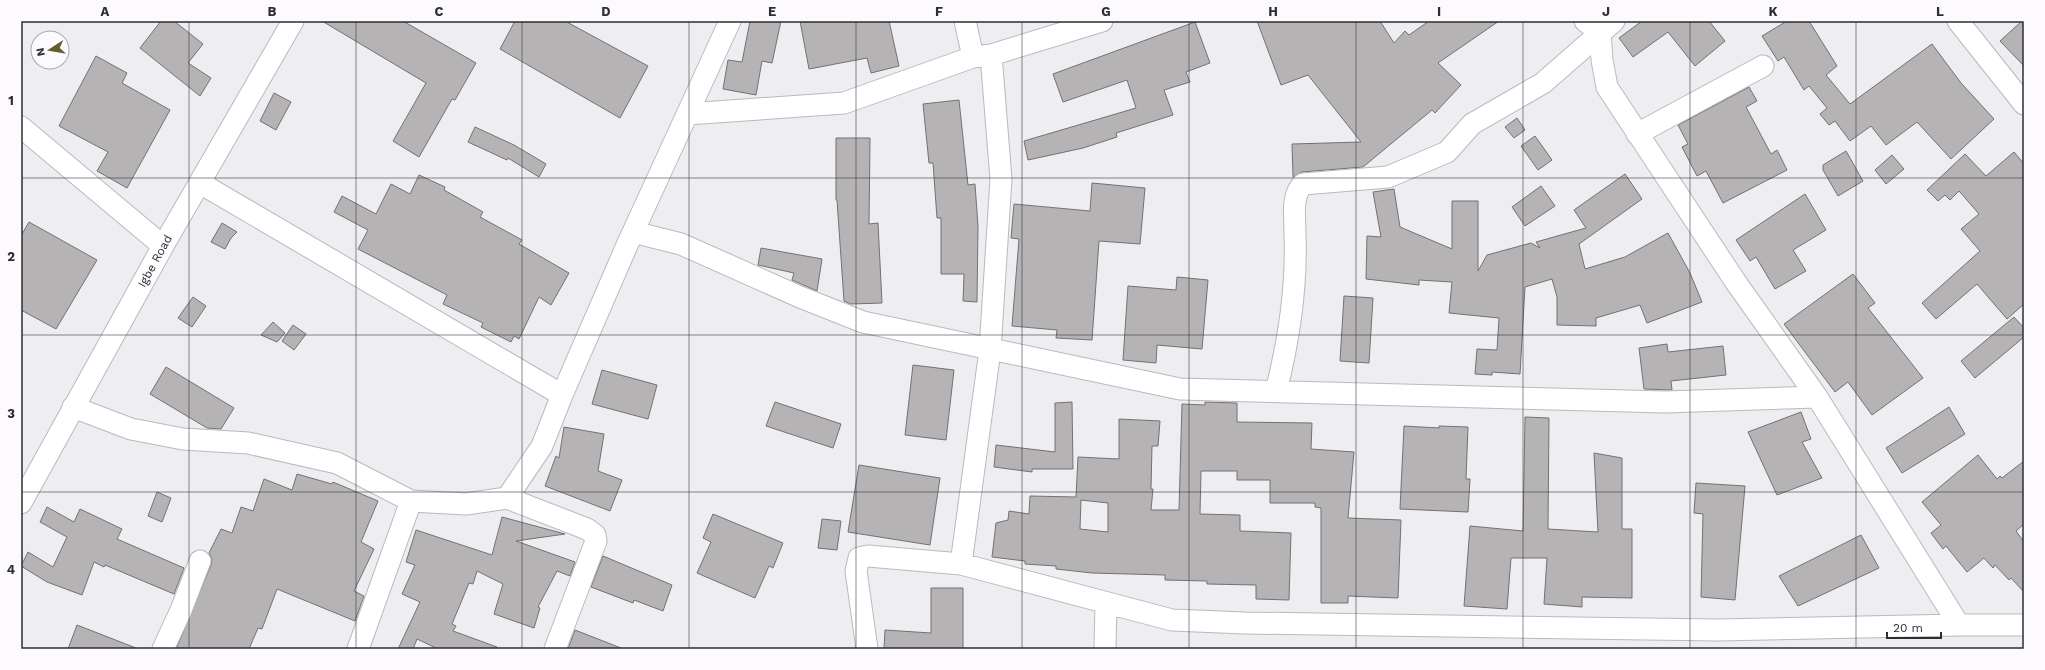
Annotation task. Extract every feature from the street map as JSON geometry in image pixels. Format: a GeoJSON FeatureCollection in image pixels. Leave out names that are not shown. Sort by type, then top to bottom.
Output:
{"type":"FeatureCollection","features":[{"type":"Feature","properties":{"kind":"street","name":"Igbe Road"},"geometry":{"type":"LineString","coordinates":[[21,503],[163,246],[293,21]]}},
{"type":"Feature","properties":{"kind":"street"},"geometry":{"type":"LineString","coordinates":[[507,498],[542,446],[562,395],[633,232],[730,21]]}},
{"type":"Feature","properties":{"kind":"street"},"geometry":{"type":"LineString","coordinates":[[961,564],[990,350],[1001,180],[982,56],[965,21]]}},
{"type":"Feature","properties":{"kind":"street"},"geometry":{"type":"LineString","coordinates":[[687,114],[844,103],[982,56],[1102,21]]}},
{"type":"Feature","properties":{"kind":"street"},"geometry":{"type":"LineString","coordinates":[[1958,21],[2024,104]]}},
{"type":"Feature","properties":{"kind":"street"},"geometry":{"type":"LineString","coordinates":[[1600,25],[1602,60],[1607,87],[1735,281],[1817,397],[1959,625]]}},
{"type":"Feature","properties":{"kind":"street"},"geometry":{"type":"LineString","coordinates":[[1276,391],[1290,328],[1296,252],[1295,202],[1297,190],[1303,184],[1388,177],[1447,152],[1472,124],[1543,83],[1600,25]]}},
{"type":"Feature","properties":{"kind":"street"},"geometry":{"type":"LineString","coordinates":[[1637,134],[1763,66]]}},
{"type":"Feature","properties":{"kind":"street"},"geometry":{"type":"LineString","coordinates":[[21,127],[163,246]]}},
{"type":"Feature","properties":{"kind":"street"},"geometry":{"type":"LineString","coordinates":[[200,183],[562,395]]}},
{"type":"Feature","properties":{"kind":"street"},"geometry":{"type":"LineString","coordinates":[[633,232],[681,244],[800,297],[863,322],[1180,389],[1665,402],[1817,397]]}},
{"type":"Feature","properties":{"kind":"street"},"geometry":{"type":"LineString","coordinates":[[73,407],[131,429],[183,439],[248,443],[337,462],[411,501],[466,504],[507,498],[587,530],[595,535],[596,542],[555,649]]}},
{"type":"Feature","properties":{"kind":"street"},"geometry":{"type":"LineString","coordinates":[[358,649],[411,501]]}},
{"type":"Feature","properties":{"kind":"street"},"geometry":{"type":"LineString","coordinates":[[867,649],[856,571],[859,558],[879,556],[961,564],[1172,620],[1245,623],[1717,630],[2024,625]]}},
{"type":"Feature","properties":{"kind":"street"},"geometry":{"type":"LineString","coordinates":[[163,649],[181,610],[200,561]]}},
{"type":"Feature","properties":{"kind":"street"},"geometry":{"type":"LineString","coordinates":[[1105,649],[1106,603]]}},
{"type":"Feature","properties":{"kind":"building"},"geometry":{"type":"Polygon","coordinates":[[[161,21],[174,21],[203,44],[188,63],[211,78],[200,96],[140,48],[161,21]]]}},
{"type":"Feature","properties":{"kind":"building"},"geometry":{"type":"Polygon","coordinates":[[[322,21],[403,21],[476,63],[455,100],[452,99],[419,157],[393,141],[426,83],[322,21]]]}},
{"type":"Feature","properties":{"kind":"building"},"geometry":{"type":"Polygon","coordinates":[[[515,21],[565,21],[648,66],[620,118],[500,49],[515,21]]]}},
{"type":"Feature","properties":{"kind":"building"},"geometry":{"type":"Polygon","coordinates":[[[750,21],[781,21],[772,63],[762,61],[756,95],[723,89],[728,60],[742,62],[750,21]]]}},
{"type":"Feature","properties":{"kind":"building"},"geometry":{"type":"Polygon","coordinates":[[[800,21],[889,21],[899,66],[871,73],[867,58],[809,69],[800,21]]]}},
{"type":"Feature","properties":{"kind":"building"},"geometry":{"type":"Polygon","coordinates":[[[1257,21],[1380,21],[1394,43],[1405,31],[1409,35],[1429,21],[1499,21],[1438,63],[1461,85],[1435,113],[1432,110],[1363,167],[1302,172],[1293,177],[1292,144],[1361,142],[1308,75],[1281,85],[1257,21]]]}},
{"type":"Feature","properties":{"kind":"building"},"geometry":{"type":"Polygon","coordinates":[[[1642,21],[1709,21],[1725,41],[1695,66],[1668,32],[1633,57],[1619,38],[1642,21]]]}},
{"type":"Feature","properties":{"kind":"building"},"geometry":{"type":"Polygon","coordinates":[[[1787,21],[1809,21],[1837,66],[1826,75],[1850,104],[1932,44],[1961,83],[1994,119],[1951,159],[1917,122],[1886,145],[1871,126],[1850,141],[1835,121],[1829,125],[1820,114],[1827,108],[1809,86],[1804,90],[1784,57],[1778,61],[1762,36],[1787,21]]]}},
{"type":"Feature","properties":{"kind":"building"},"geometry":{"type":"Polygon","coordinates":[[[2022,21],[2024,21],[2024,66],[2000,41],[2022,21]]]}},
{"type":"Feature","properties":{"kind":"building"},"geometry":{"type":"Polygon","coordinates":[[[1195,22],[1210,63],[1186,72],[1190,82],[1164,90],[1173,115],[1116,133],[1117,137],[1083,148],[1028,160],[1024,141],[1136,108],[1127,80],[1063,102],[1053,74],[1195,22]]]}},
{"type":"Feature","properties":{"kind":"building"},"geometry":{"type":"Polygon","coordinates":[[[96,56],[127,73],[122,83],[170,110],[127,188],[97,171],[108,152],[59,126],[96,56]]]}},
{"type":"Feature","properties":{"kind":"building"},"geometry":{"type":"Polygon","coordinates":[[[1749,87],[1757,101],[1746,107],[1771,154],[1777,150],[1787,170],[1723,203],[1706,171],[1697,176],[1682,147],[1688,144],[1678,125],[1749,87]]]}},
{"type":"Feature","properties":{"kind":"building"},"geometry":{"type":"Polygon","coordinates":[[[274,93],[291,102],[276,130],[260,121],[274,93]]]}},
{"type":"Feature","properties":{"kind":"building"},"geometry":{"type":"Polygon","coordinates":[[[959,100],[968,185],[975,184],[978,226],[977,302],[963,301],[964,274],[941,274],[941,218],[937,218],[933,163],[929,163],[923,104],[959,100]]]}},
{"type":"Feature","properties":{"kind":"building"},"geometry":{"type":"Polygon","coordinates":[[[1517,118],[1525,130],[1514,138],[1505,127],[1517,118]]]}},
{"type":"Feature","properties":{"kind":"building"},"geometry":{"type":"Polygon","coordinates":[[[475,127],[514,145],[546,164],[539,177],[508,158],[507,160],[468,142],[475,127]]]}},
{"type":"Feature","properties":{"kind":"building"},"geometry":{"type":"Polygon","coordinates":[[[1535,136],[1552,160],[1538,170],[1521,146],[1535,136]]]}},
{"type":"Feature","properties":{"kind":"building"},"geometry":{"type":"Polygon","coordinates":[[[836,138],[870,138],[869,224],[878,223],[882,303],[851,304],[844,301],[836,200],[836,138]]]}},
{"type":"Feature","properties":{"kind":"building"},"geometry":{"type":"Polygon","coordinates":[[[1846,151],[1863,181],[1838,196],[1823,170],[1823,165],[1846,151]]]}},
{"type":"Feature","properties":{"kind":"building"},"geometry":{"type":"Polygon","coordinates":[[[2014,152],[2024,164],[2024,304],[2007,319],[1977,284],[1936,319],[1922,303],[1980,251],[1961,229],[1979,214],[1959,191],[1950,200],[1945,195],[1938,201],[1927,190],[1965,154],[1986,176],[2014,152]]]}},
{"type":"Feature","properties":{"kind":"building"},"geometry":{"type":"Polygon","coordinates":[[[1892,155],[1904,169],[1886,184],[1875,170],[1892,155]]]}},
{"type":"Feature","properties":{"kind":"building"},"geometry":{"type":"Polygon","coordinates":[[[1625,174],[1642,199],[1579,244],[1585,269],[1625,257],[1668,233],[1690,273],[1702,302],[1647,323],[1640,305],[1596,318],[1596,326],[1557,325],[1557,297],[1552,279],[1525,287],[1520,374],[1492,372],[1492,375],[1475,374],[1477,349],[1497,350],[1499,318],[1449,313],[1452,282],[1419,280],[1419,285],[1366,279],[1367,236],[1381,237],[1373,192],[1394,189],[1400,227],[1452,249],[1452,201],[1478,201],[1478,271],[1487,255],[1531,243],[1540,248],[1536,242],[1586,228],[1574,210],[1625,174]]]}},
{"type":"Feature","properties":{"kind":"building"},"geometry":{"type":"Polygon","coordinates":[[[419,175],[445,187],[444,190],[483,212],[480,217],[522,240],[519,244],[569,273],[551,305],[539,297],[519,339],[514,336],[511,342],[481,327],[483,323],[443,304],[447,295],[358,249],[368,230],[334,212],[342,196],[376,214],[391,184],[410,194],[419,175]]]}},
{"type":"Feature","properties":{"kind":"building"},"geometry":{"type":"Polygon","coordinates":[[[1092,183],[1145,188],[1140,244],[1099,241],[1092,340],[1056,338],[1057,330],[1012,326],[1019,239],[1011,238],[1014,204],[1090,211],[1092,183]]]}},
{"type":"Feature","properties":{"kind":"building"},"geometry":{"type":"Polygon","coordinates":[[[1541,186],[1555,206],[1525,226],[1512,207],[1541,186]]]}},
{"type":"Feature","properties":{"kind":"building"},"geometry":{"type":"Polygon","coordinates":[[[1805,194],[1826,230],[1793,250],[1806,271],[1775,289],[1756,257],[1750,261],[1736,240],[1805,194]]]}},
{"type":"Feature","properties":{"kind":"building"},"geometry":{"type":"Polygon","coordinates":[[[29,222],[97,260],[56,329],[21,310],[21,236],[29,222]]]}},
{"type":"Feature","properties":{"kind":"building"},"geometry":{"type":"Polygon","coordinates":[[[222,223],[237,232],[231,238],[225,249],[211,242],[222,223]]]}},
{"type":"Feature","properties":{"kind":"building"},"geometry":{"type":"Polygon","coordinates":[[[761,248],[822,259],[817,291],[792,280],[794,273],[758,265],[761,248]]]}},
{"type":"Feature","properties":{"kind":"building"},"geometry":{"type":"Polygon","coordinates":[[[1853,274],[1875,303],[1868,308],[1923,378],[1872,415],[1848,382],[1835,392],[1784,324],[1853,274]]]}},
{"type":"Feature","properties":{"kind":"building"},"geometry":{"type":"Polygon","coordinates":[[[1177,277],[1208,280],[1202,349],[1157,345],[1156,363],[1123,360],[1128,286],[1176,290],[1177,277]]]}},
{"type":"Feature","properties":{"kind":"building"},"geometry":{"type":"Polygon","coordinates":[[[1344,296],[1373,298],[1369,363],[1340,361],[1344,296]]]}},
{"type":"Feature","properties":{"kind":"building"},"geometry":{"type":"Polygon","coordinates":[[[193,297],[206,306],[192,327],[178,318],[193,297]]]}},
{"type":"Feature","properties":{"kind":"building"},"geometry":{"type":"Polygon","coordinates":[[[2014,317],[2024,328],[2024,337],[1975,378],[1961,361],[2014,317]]]}},
{"type":"Feature","properties":{"kind":"building"},"geometry":{"type":"Polygon","coordinates":[[[273,322],[285,333],[277,342],[261,335],[273,322]]]}},
{"type":"Feature","properties":{"kind":"building"},"geometry":{"type":"Polygon","coordinates":[[[293,325],[306,334],[294,350],[282,341],[293,325]]]}},
{"type":"Feature","properties":{"kind":"building"},"geometry":{"type":"Polygon","coordinates":[[[1667,344],[1668,352],[1723,346],[1726,375],[1671,381],[1672,390],[1644,389],[1639,348],[1667,344]]]}},
{"type":"Feature","properties":{"kind":"building"},"geometry":{"type":"Polygon","coordinates":[[[913,365],[954,370],[946,440],[905,435],[913,365]]]}},
{"type":"Feature","properties":{"kind":"building"},"geometry":{"type":"Polygon","coordinates":[[[166,367],[234,408],[221,429],[207,428],[150,394],[166,367]]]}},
{"type":"Feature","properties":{"kind":"building"},"geometry":{"type":"Polygon","coordinates":[[[602,370],[657,385],[648,419],[592,404],[602,370]]]}},
{"type":"Feature","properties":{"kind":"building"},"geometry":{"type":"Polygon","coordinates":[[[775,402],[841,424],[833,448],[766,426],[775,402]]]}},
{"type":"Feature","properties":{"kind":"building"},"geometry":{"type":"Polygon","coordinates":[[[1072,402],[1073,469],[1032,469],[1032,472],[994,467],[996,445],[1055,452],[1055,403],[1072,402]]]}},
{"type":"Feature","properties":{"kind":"building"},"geometry":{"type":"Polygon","coordinates":[[[1205,402],[1237,403],[1237,422],[1312,423],[1311,449],[1354,452],[1348,518],[1401,520],[1398,598],[1348,596],[1348,603],[1321,603],[1321,508],[1315,507],[1315,503],[1270,503],[1270,480],[1237,480],[1237,471],[1201,471],[1200,514],[1240,515],[1240,531],[1291,533],[1289,600],[1256,599],[1256,585],[1207,584],[1207,581],[1165,580],[1165,575],[1092,573],[1056,569],[1056,566],[1025,564],[1025,561],[992,557],[996,523],[1008,520],[1009,511],[1029,514],[1030,496],[1076,497],[1078,457],[1119,459],[1119,419],[1160,421],[1158,446],[1152,446],[1151,489],[1153,489],[1151,510],[1179,510],[1182,404],[1205,405],[1205,402]],[[1081,500],[1080,529],[1108,532],[1108,503],[1081,500]]]}},
{"type":"Feature","properties":{"kind":"building"},"geometry":{"type":"Polygon","coordinates":[[[1949,407],[1965,434],[1902,473],[1886,448],[1949,407]]]}},
{"type":"Feature","properties":{"kind":"building"},"geometry":{"type":"Polygon","coordinates":[[[1801,412],[1811,439],[1802,442],[1822,478],[1777,495],[1748,432],[1801,412]]]}},
{"type":"Feature","properties":{"kind":"building"},"geometry":{"type":"Polygon","coordinates":[[[1525,417],[1549,418],[1548,529],[1598,532],[1594,453],[1622,458],[1622,529],[1632,529],[1632,598],[1582,597],[1582,607],[1544,604],[1547,558],[1511,558],[1507,609],[1464,606],[1470,526],[1523,531],[1525,417]]]}},
{"type":"Feature","properties":{"kind":"building"},"geometry":{"type":"Polygon","coordinates":[[[1404,426],[1439,428],[1439,426],[1468,427],[1466,479],[1470,479],[1468,512],[1400,509],[1404,426]]]}},
{"type":"Feature","properties":{"kind":"building"},"geometry":{"type":"Polygon","coordinates":[[[564,427],[604,434],[598,471],[622,480],[610,511],[545,486],[556,456],[559,458],[564,427]]]}},
{"type":"Feature","properties":{"kind":"building"},"geometry":{"type":"Polygon","coordinates":[[[1978,455],[1997,479],[2000,476],[2002,478],[2024,461],[2024,524],[2016,531],[2024,542],[2024,592],[2011,578],[2009,580],[1995,565],[1993,568],[1984,558],[1967,572],[1946,546],[1943,549],[1931,533],[1941,525],[1922,502],[1978,455]]]}},
{"type":"Feature","properties":{"kind":"building"},"geometry":{"type":"Polygon","coordinates":[[[859,465],[940,478],[930,545],[848,532],[859,465]]]}},
{"type":"Feature","properties":{"kind":"building"},"geometry":{"type":"Polygon","coordinates":[[[297,474],[332,484],[333,482],[378,501],[361,542],[374,549],[354,591],[364,596],[355,621],[277,589],[262,629],[258,628],[249,649],[176,649],[211,565],[212,559],[209,553],[221,529],[232,533],[241,507],[253,511],[264,479],[292,490],[297,474]]]}},
{"type":"Feature","properties":{"kind":"building"},"geometry":{"type":"Polygon","coordinates":[[[1696,483],[1745,486],[1735,600],[1701,597],[1703,514],[1694,513],[1696,483]]]}},
{"type":"Feature","properties":{"kind":"building"},"geometry":{"type":"Polygon","coordinates":[[[157,492],[171,498],[162,522],[148,516],[157,492]]]}},
{"type":"Feature","properties":{"kind":"building"},"geometry":{"type":"Polygon","coordinates":[[[47,507],[74,522],[80,509],[122,529],[117,539],[184,568],[174,594],[105,565],[104,567],[94,562],[82,595],[47,582],[21,566],[28,552],[53,567],[67,537],[40,522],[47,507]]]}},
{"type":"Feature","properties":{"kind":"building"},"geometry":{"type":"Polygon","coordinates":[[[713,514],[783,543],[773,568],[769,566],[755,598],[697,573],[711,542],[703,538],[713,514]]]}},
{"type":"Feature","properties":{"kind":"building"},"geometry":{"type":"Polygon","coordinates":[[[502,517],[565,534],[516,541],[575,562],[570,576],[557,571],[538,607],[540,608],[534,628],[494,614],[503,584],[477,571],[473,584],[469,583],[452,624],[456,626],[453,631],[497,647],[497,649],[438,649],[417,639],[413,649],[398,649],[420,602],[402,594],[415,565],[406,562],[416,530],[492,555],[502,517]]]}},
{"type":"Feature","properties":{"kind":"building"},"geometry":{"type":"Polygon","coordinates":[[[822,519],[841,521],[837,550],[818,548],[822,519]]]}},
{"type":"Feature","properties":{"kind":"building"},"geometry":{"type":"Polygon","coordinates":[[[1861,535],[1879,568],[1798,606],[1779,576],[1861,535]]]}},
{"type":"Feature","properties":{"kind":"building"},"geometry":{"type":"Polygon","coordinates":[[[603,556],[672,585],[663,611],[634,600],[633,603],[591,587],[603,556]]]}},
{"type":"Feature","properties":{"kind":"building"},"geometry":{"type":"Polygon","coordinates":[[[931,588],[963,588],[963,649],[884,649],[885,630],[931,633],[931,588]]]}},
{"type":"Feature","properties":{"kind":"building"},"geometry":{"type":"Polygon","coordinates":[[[77,625],[136,648],[136,649],[68,649],[77,625]]]}},
{"type":"Feature","properties":{"kind":"building"},"geometry":{"type":"Polygon","coordinates":[[[575,630],[621,648],[621,649],[568,649],[575,630]]]}}]}
